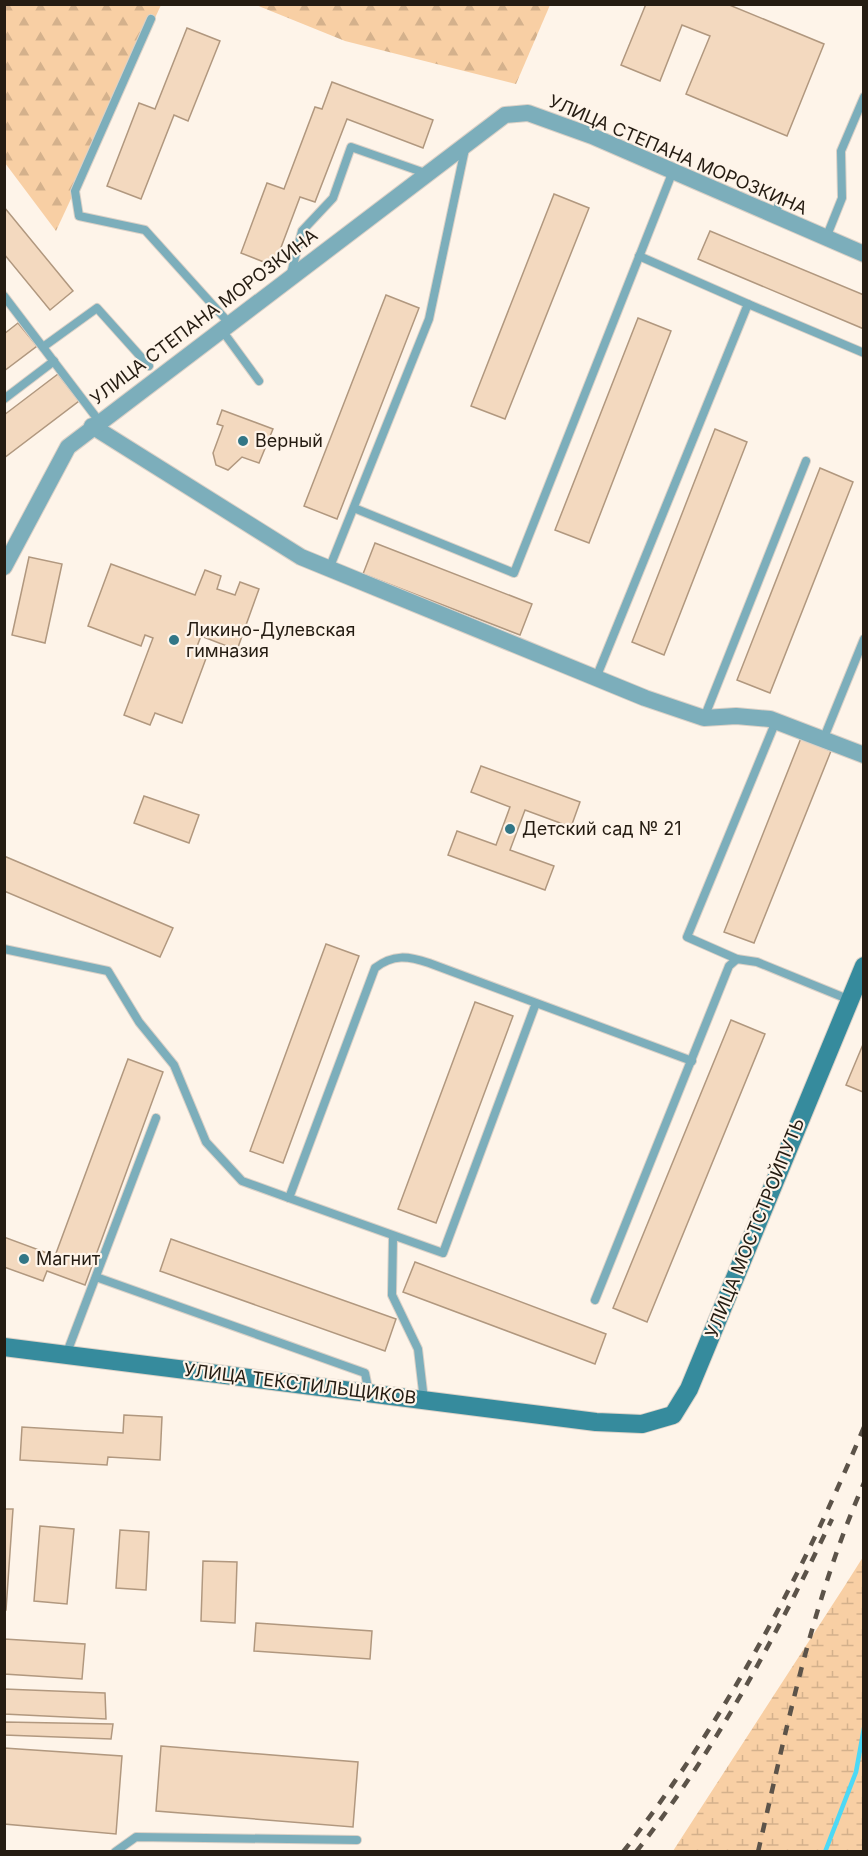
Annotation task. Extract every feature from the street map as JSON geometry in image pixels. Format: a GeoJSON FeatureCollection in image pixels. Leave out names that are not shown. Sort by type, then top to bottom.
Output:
{"type":"FeatureCollection","features":[{"type":"Feature","properties":{"kind":"street","name":"УЛИЦА СТЕПАНА МОРОЗКИНА"},"geometry":{"type":"LineString","coordinates":[[864,254],[826,238],[777,208],[673,171],[573,126],[528,113],[505,115],[466,142],[96,423],[302,557],[596,678],[704,718],[736,716],[776,722],[864,755]]}},
{"type":"Feature","properties":{"kind":"street"},"geometry":{"type":"LineString","coordinates":[[4,567],[68,447],[96,423]]}},
{"type":"Feature","properties":{"kind":"street","name":"УЛИЦА МОСТСТРОЙПУТЬ"},"geometry":{"type":"LineString","coordinates":[[596,1422],[642,1424],[673,1415],[689,1389],[864,966]]}},
{"type":"Feature","properties":{"kind":"street","name":"УЛИЦА ТЕКСТИЛЬЩИКОВ"},"geometry":{"type":"LineString","coordinates":[[4,1347],[596,1422]]}},
{"type":"Feature","properties":{"kind":"lane"},"geometry":{"type":"LineString","coordinates":[[151,19],[75,191],[79,216],[145,230],[225,326],[259,381]]}},
{"type":"Feature","properties":{"kind":"lane"},"geometry":{"type":"LineString","coordinates":[[826,238],[842,198],[841,151],[864,98]]}},
{"type":"Feature","properties":{"kind":"lane"},"geometry":{"type":"LineString","coordinates":[[329,568],[429,319],[466,142]]}},
{"type":"Feature","properties":{"kind":"lane"},"geometry":{"type":"LineString","coordinates":[[290,277],[302,231],[333,198],[351,147],[425,173]]}},
{"type":"Feature","properties":{"kind":"lane"},"geometry":{"type":"LineString","coordinates":[[354,508],[514,573],[673,171]]}},
{"type":"Feature","properties":{"kind":"lane"},"geometry":{"type":"LineString","coordinates":[[639,256],[864,353]]}},
{"type":"Feature","properties":{"kind":"lane"},"geometry":{"type":"LineString","coordinates":[[4,296],[54,361],[96,423]]}},
{"type":"Feature","properties":{"kind":"lane"},"geometry":{"type":"LineString","coordinates":[[596,678],[748,304]]}},
{"type":"Feature","properties":{"kind":"lane"},"geometry":{"type":"LineString","coordinates":[[43,347],[98,308],[149,366]]}},
{"type":"Feature","properties":{"kind":"lane"},"geometry":{"type":"LineString","coordinates":[[4,399],[54,361]]}},
{"type":"Feature","properties":{"kind":"lane"},"geometry":{"type":"LineString","coordinates":[[704,718],[806,461]]}},
{"type":"Feature","properties":{"kind":"lane"},"geometry":{"type":"LineString","coordinates":[[823,740],[864,639]]}},
{"type":"Feature","properties":{"kind":"lane"},"geometry":{"type":"LineString","coordinates":[[776,722],[687,937],[737,959],[757,962],[849,1000]]}},
{"type":"Feature","properties":{"kind":"lane"},"geometry":{"type":"LineString","coordinates":[[4,949],[108,971],[139,1022],[174,1065],[206,1142],[242,1181],[438,1253],[443,1253],[446,1249],[536,1003]]}},
{"type":"Feature","properties":{"kind":"lane"},"geometry":{"type":"LineString","coordinates":[[289,1198],[375,968],[385,960],[411,957],[692,1061]]}},
{"type":"Feature","properties":{"kind":"lane"},"geometry":{"type":"LineString","coordinates":[[595,1300],[729,966],[737,959]]}},
{"type":"Feature","properties":{"kind":"lane"},"geometry":{"type":"LineString","coordinates":[[66,1355],[156,1118]]}},
{"type":"Feature","properties":{"kind":"lane"},"geometry":{"type":"LineString","coordinates":[[393,1236],[392,1295],[418,1349],[424,1400]]}},
{"type":"Feature","properties":{"kind":"lane"},"geometry":{"type":"LineString","coordinates":[[96,1276],[365,1373],[369,1393]]}},
{"type":"Feature","properties":{"kind":"lane"},"geometry":{"type":"LineString","coordinates":[[115,1851],[136,1837],[357,1840]]}},
{"type":"Feature","properties":{"kind":"green space"},"geometry":{"type":"Polygon","coordinates":[[[5,5],[161,5],[56,231],[5,163],[5,5]]]}},
{"type":"Feature","properties":{"kind":"green space"},"geometry":{"type":"Polygon","coordinates":[[[256,5],[550,5],[516,84],[345,41],[256,5]]]}},
{"type":"Feature","properties":{"kind":"green space"},"geometry":{"type":"Polygon","coordinates":[[[863,1557],[863,1851],[673,1851],[844,1587],[863,1557]]]}},
{"type":"Feature","properties":{"kind":"building"},"geometry":{"type":"Polygon","coordinates":[[[646,4],[727,4],[824,44],[787,136],[686,94],[710,36],[682,25],[660,81],[621,65],[646,4]]]}},
{"type":"Feature","properties":{"kind":"building"},"geometry":{"type":"Polygon","coordinates":[[[187,28],[220,41],[188,121],[174,115],[141,199],[107,186],[139,103],[155,109],[187,28]]]}},
{"type":"Feature","properties":{"kind":"building"},"geometry":{"type":"Polygon","coordinates":[[[332,82],[433,120],[423,148],[347,119],[315,202],[300,197],[274,266],[241,253],[267,183],[284,189],[315,107],[322,109],[332,82]]]}},
{"type":"Feature","properties":{"kind":"building"},"geometry":{"type":"Polygon","coordinates":[[[554,194],[589,208],[505,419],[471,406],[554,194]]]}},
{"type":"Feature","properties":{"kind":"building"},"geometry":{"type":"Polygon","coordinates":[[[4,207],[73,291],[50,310],[4,254],[4,207]]]}},
{"type":"Feature","properties":{"kind":"building"},"geometry":{"type":"Polygon","coordinates":[[[710,231],[864,295],[864,329],[698,259],[710,231]]]}},
{"type":"Feature","properties":{"kind":"building"},"geometry":{"type":"Polygon","coordinates":[[[386,295],[419,308],[337,519],[304,506],[386,295]]]}},
{"type":"Feature","properties":{"kind":"building"},"geometry":{"type":"Polygon","coordinates":[[[638,318],[671,331],[589,543],[555,530],[638,318]]]}},
{"type":"Feature","properties":{"kind":"building"},"geometry":{"type":"Polygon","coordinates":[[[18,323],[37,346],[4,371],[4,334],[18,323]]]}},
{"type":"Feature","properties":{"kind":"building"},"geometry":{"type":"Polygon","coordinates":[[[58,374],[79,401],[4,458],[4,415],[58,374]]]}},
{"type":"Feature","properties":{"kind":"building","name":"Верный"},"geometry":{"type":"Polygon","coordinates":[[[222,410],[273,429],[259,463],[242,457],[228,470],[216,465],[213,453],[223,426],[217,424],[222,410]]]}},
{"type":"Feature","properties":{"kind":"building"},"geometry":{"type":"Polygon","coordinates":[[[715,429],[747,442],[664,655],[632,642],[715,429]]]}},
{"type":"Feature","properties":{"kind":"building"},"geometry":{"type":"Polygon","coordinates":[[[820,468],[853,482],[770,693],[737,680],[820,468]]]}},
{"type":"Feature","properties":{"kind":"building"},"geometry":{"type":"Polygon","coordinates":[[[375,543],[532,604],[520,635],[363,574],[375,543]]]}},
{"type":"Feature","properties":{"kind":"building"},"geometry":{"type":"Polygon","coordinates":[[[29,557],[62,564],[45,643],[12,635],[29,557]]]}},
{"type":"Feature","properties":{"kind":"building"},"geometry":{"type":"Polygon","coordinates":[[[111,564],[195,595],[205,570],[221,576],[217,589],[235,595],[240,582],[259,589],[237,650],[201,636],[196,649],[208,653],[182,723],[155,713],[150,725],[124,715],[153,638],[145,635],[141,646],[88,626],[111,564]]]}},
{"type":"Feature","properties":{"kind":"building"},"geometry":{"type":"Polygon","coordinates":[[[801,738],[831,751],[754,943],[724,932],[801,738]]]}},
{"type":"Feature","properties":{"kind":"building","name":"Детский сад № 21"},"geometry":{"type":"Polygon","coordinates":[[[481,766],[580,802],[571,827],[525,810],[510,850],[554,866],[545,890],[448,855],[457,831],[496,845],[510,807],[471,792],[481,766]]]}},
{"type":"Feature","properties":{"kind":"building"},"geometry":{"type":"Polygon","coordinates":[[[144,796],[199,815],[189,843],[134,823],[144,796]]]}},
{"type":"Feature","properties":{"kind":"building"},"geometry":{"type":"Polygon","coordinates":[[[4,856],[173,928],[160,957],[4,891],[4,856]]]}},
{"type":"Feature","properties":{"kind":"building"},"geometry":{"type":"Polygon","coordinates":[[[326,944],[359,956],[283,1163],[250,1151],[326,944]]]}},
{"type":"Feature","properties":{"kind":"building"},"geometry":{"type":"Polygon","coordinates":[[[475,1002],[513,1016],[436,1223],[398,1209],[475,1002]]]}},
{"type":"Feature","properties":{"kind":"building"},"geometry":{"type":"Polygon","coordinates":[[[731,1020],[765,1034],[647,1322],[613,1308],[731,1020]]]}},
{"type":"Feature","properties":{"kind":"building"},"geometry":{"type":"Polygon","coordinates":[[[864,1042],[864,1092],[863,1092],[846,1085],[864,1042]]]}},
{"type":"Feature","properties":{"kind":"building"},"geometry":{"type":"Polygon","coordinates":[[[128,1059],[163,1072],[85,1285],[47,1271],[43,1281],[4,1267],[4,1237],[55,1256],[128,1059]]]}},
{"type":"Feature","properties":{"kind":"building"},"geometry":{"type":"Polygon","coordinates":[[[171,1239],[396,1319],[385,1351],[160,1271],[171,1239]]]}},
{"type":"Feature","properties":{"kind":"building"},"geometry":{"type":"Polygon","coordinates":[[[415,1262],[606,1334],[595,1364],[403,1292],[415,1262]]]}},
{"type":"Feature","properties":{"kind":"building"},"geometry":{"type":"Polygon","coordinates":[[[124,1415],[162,1417],[160,1460],[108,1457],[107,1465],[20,1460],[22,1427],[123,1433],[124,1415]]]}},
{"type":"Feature","properties":{"kind":"building"},"geometry":{"type":"Polygon","coordinates":[[[4,1509],[13,1509],[6,1610],[4,1610],[4,1509]]]}},
{"type":"Feature","properties":{"kind":"building"},"geometry":{"type":"Polygon","coordinates":[[[40,1526],[74,1529],[67,1604],[34,1601],[40,1526]]]}},
{"type":"Feature","properties":{"kind":"building"},"geometry":{"type":"Polygon","coordinates":[[[120,1530],[149,1532],[146,1590],[116,1588],[120,1530]]]}},
{"type":"Feature","properties":{"kind":"building"},"geometry":{"type":"Polygon","coordinates":[[[203,1561],[237,1562],[235,1623],[201,1621],[203,1561]]]}},
{"type":"Feature","properties":{"kind":"building"},"geometry":{"type":"Polygon","coordinates":[[[256,1623],[372,1631],[370,1659],[254,1651],[256,1623]]]}},
{"type":"Feature","properties":{"kind":"building"},"geometry":{"type":"Polygon","coordinates":[[[4,1639],[85,1644],[82,1679],[4,1674],[4,1639]]]}},
{"type":"Feature","properties":{"kind":"building"},"geometry":{"type":"Polygon","coordinates":[[[4,1689],[105,1693],[106,1719],[4,1714],[4,1689]]]}},
{"type":"Feature","properties":{"kind":"building"},"geometry":{"type":"Polygon","coordinates":[[[4,1722],[113,1724],[111,1739],[4,1735],[4,1722]]]}},
{"type":"Feature","properties":{"kind":"building"},"geometry":{"type":"Polygon","coordinates":[[[161,1746],[358,1762],[353,1827],[156,1811],[161,1746]]]}},
{"type":"Feature","properties":{"kind":"building"},"geometry":{"type":"Polygon","coordinates":[[[4,1748],[122,1756],[116,1834],[4,1824],[4,1748]]]}},
{"type":"Feature","properties":{"kind":"waterway"},"geometry":{"type":"LineString","coordinates":[[825,1852],[856,1772],[864,1728]]}},
{"type":"Feature","properties":{"kind":"railway"},"geometry":{"type":"LineString","coordinates":[[623,1852],[694,1753],[758,1647],[814,1538],[864,1427]]}},
{"type":"Feature","properties":{"kind":"railway"},"geometry":{"type":"LineString","coordinates":[[758,1852],[815,1619],[864,1483]]}},
{"type":"Feature","properties":{"kind":"railway"},"geometry":{"type":"LineString","coordinates":[[636,1852],[692,1773],[743,1691],[832,1519]]}},
{"type":"Feature","properties":{"kind":"place","name":"Верный"},"geometry":{"type":"Point","coordinates":[243,441]}},
{"type":"Feature","properties":{"kind":"place","name":"Ликино-Дулевская гимназия"},"geometry":{"type":"Point","coordinates":[174,640]}},
{"type":"Feature","properties":{"kind":"place","name":"Детский сад № 21"},"geometry":{"type":"Point","coordinates":[510,829]}},
{"type":"Feature","properties":{"kind":"place","name":"Магнит"},"geometry":{"type":"Point","coordinates":[24,1259]}}]}
